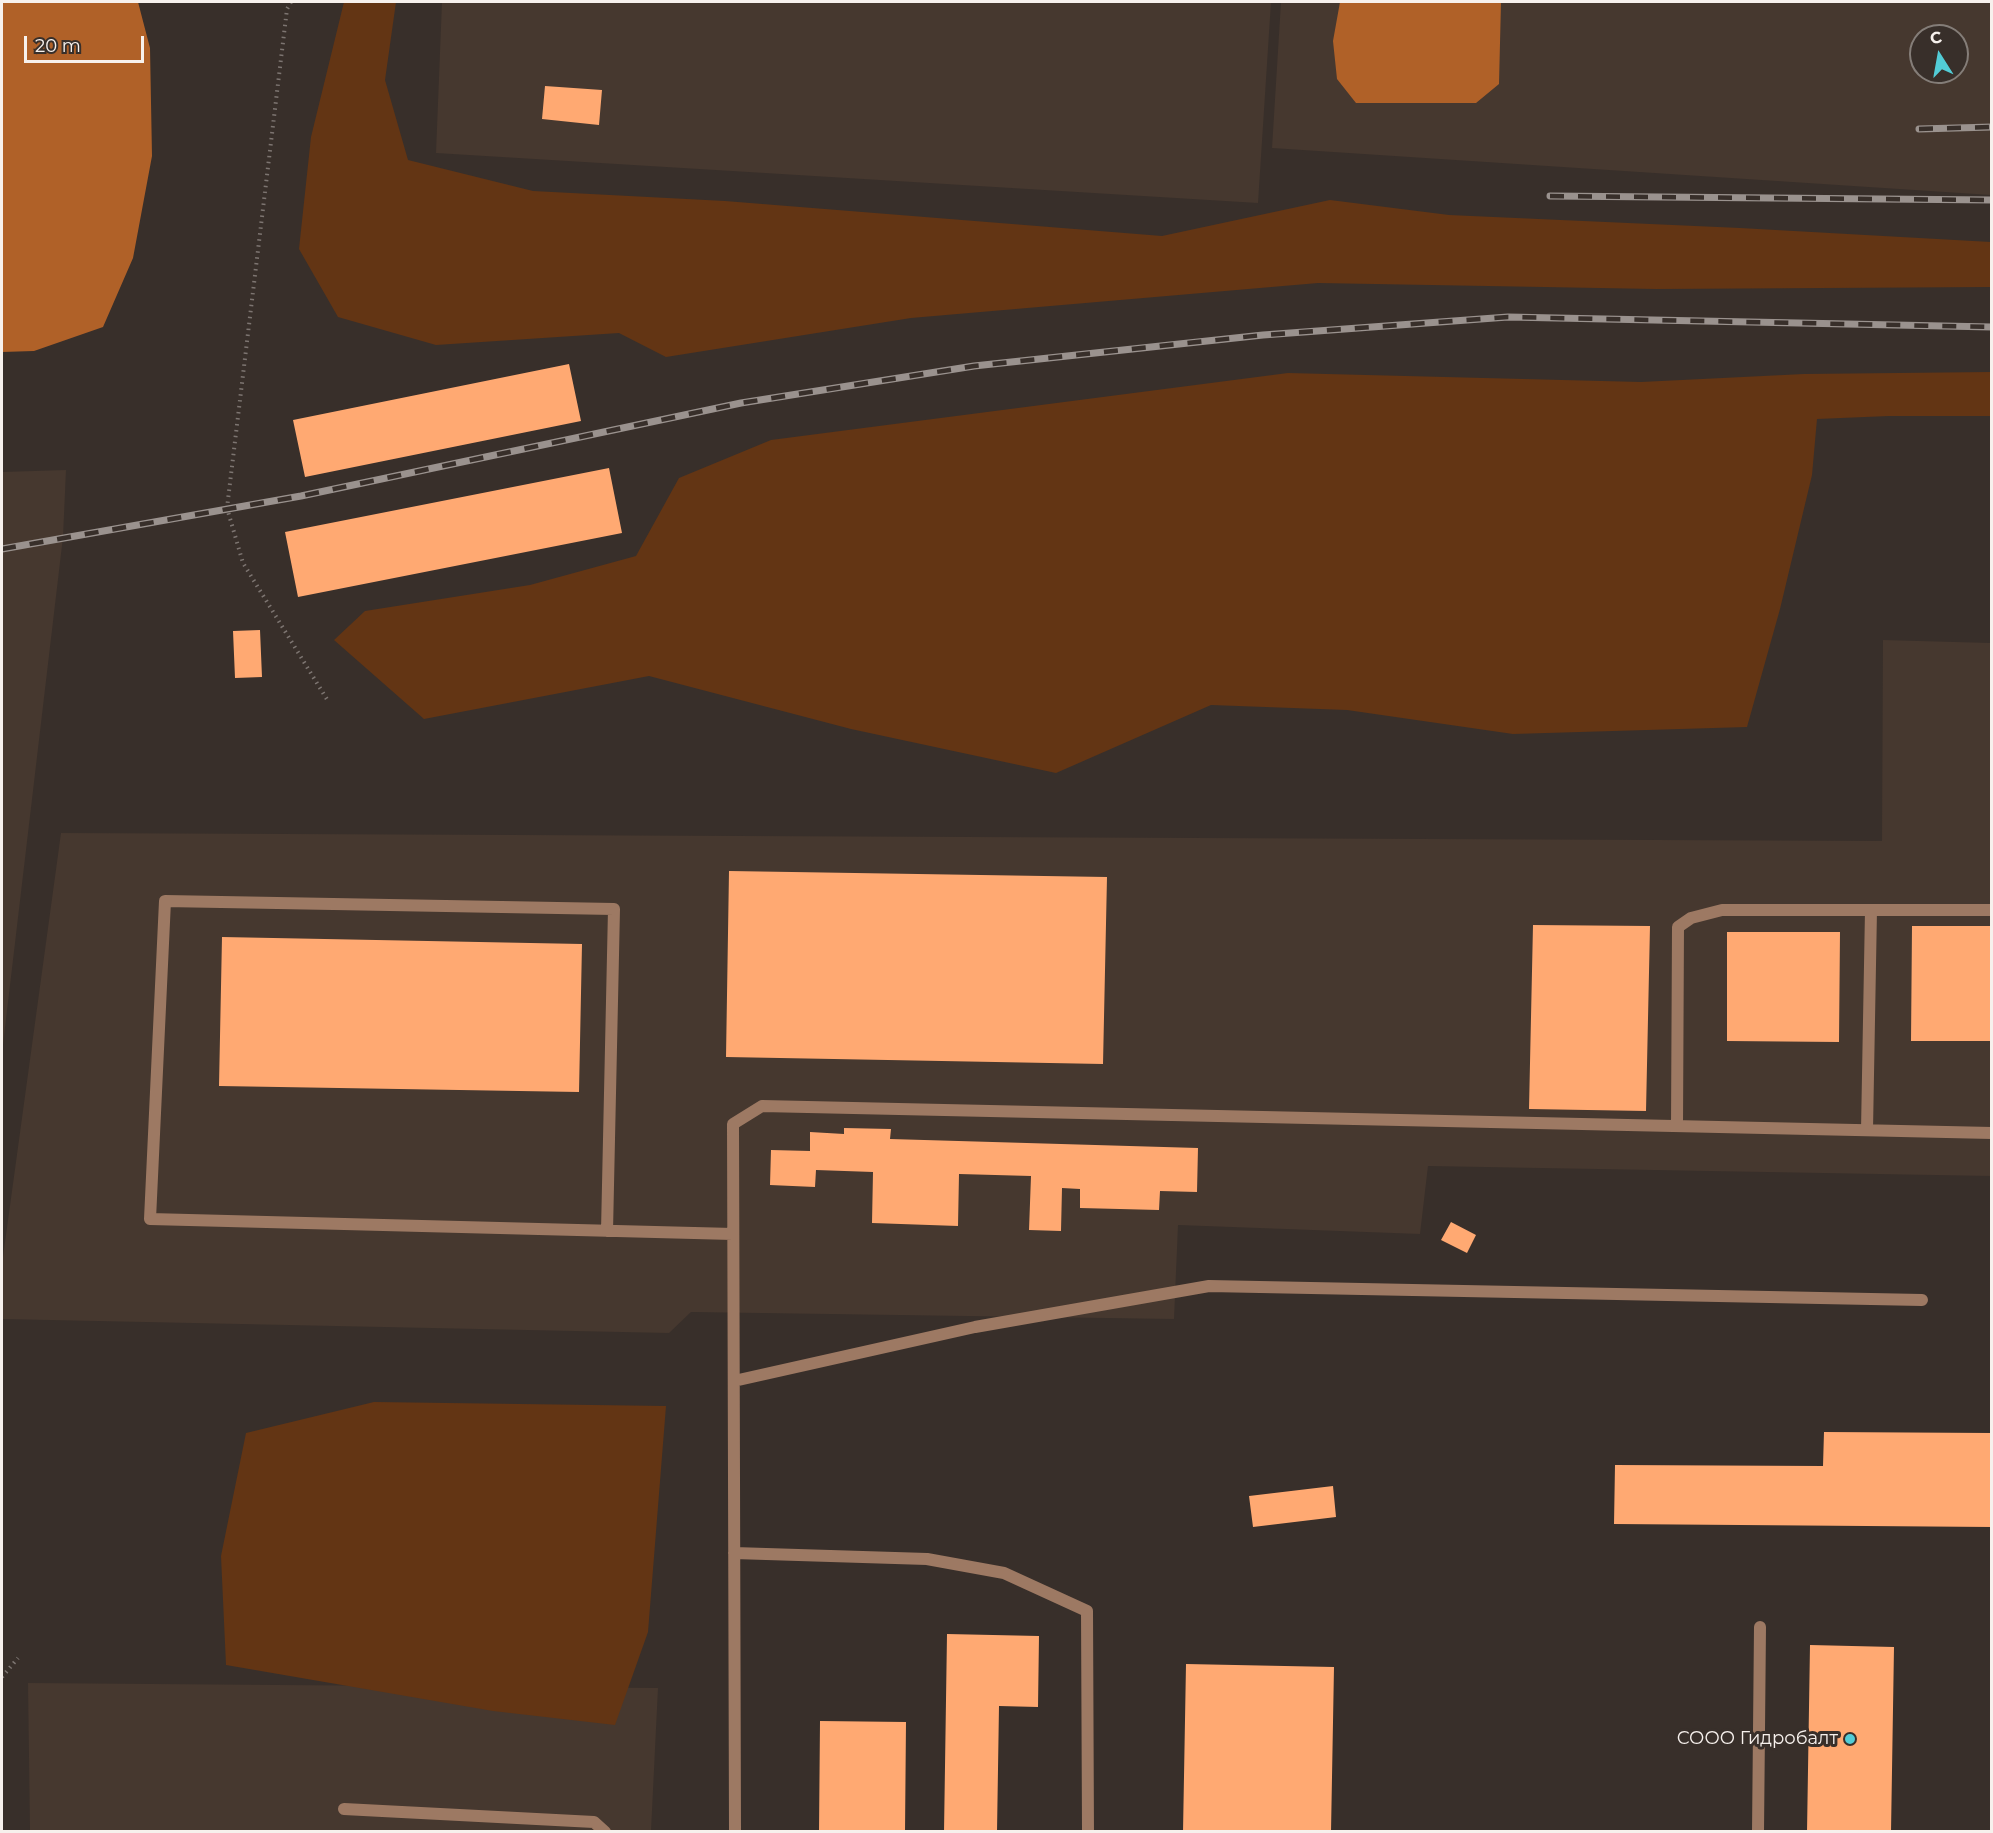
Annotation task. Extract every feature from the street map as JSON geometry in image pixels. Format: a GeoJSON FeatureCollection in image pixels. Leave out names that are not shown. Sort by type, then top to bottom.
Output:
{"type":"FeatureCollection","features":[{"type":"Feature","properties":{"kind":"lane"},"geometry":{"type":"LineString","coordinates":[[607,1231],[614,909],[165,901],[150,1219],[607,1231],[733,1234]]}},
{"type":"Feature","properties":{"kind":"lane"},"geometry":{"type":"LineString","coordinates":[[1677,1126],[1678,927],[1691,918],[1722,910],[1992,910]]}},
{"type":"Feature","properties":{"kind":"lane"},"geometry":{"type":"LineString","coordinates":[[1867,1130],[1871,910]]}},
{"type":"Feature","properties":{"kind":"lane"},"geometry":{"type":"LineString","coordinates":[[735,1832],[733,1124],[762,1106],[1992,1133]]}},
{"type":"Feature","properties":{"kind":"lane"},"geometry":{"type":"LineString","coordinates":[[734,1381],[975,1327],[1209,1286],[1922,1300]]}},
{"type":"Feature","properties":{"kind":"lane"},"geometry":{"type":"LineString","coordinates":[[734,1553],[927,1559],[1004,1573],[1087,1611],[1088,1832]]}},
{"type":"Feature","properties":{"kind":"lane"},"geometry":{"type":"LineString","coordinates":[[1758,1832],[1760,1627]]}},
{"type":"Feature","properties":{"kind":"lane"},"geometry":{"type":"LineString","coordinates":[[344,1809],[594,1822],[605,1832]]}},
{"type":"Feature","properties":{"kind":"path"},"geometry":{"type":"LineString","coordinates":[[291,2],[287,9],[227,508],[243,563],[328,701]]}},
{"type":"Feature","properties":{"kind":"path"},"geometry":{"type":"LineString","coordinates":[[2,1677],[18,1658]]}},
{"type":"Feature","properties":{"kind":"shaded area"},"geometry":{"type":"Polygon","coordinates":[[[2,2],[138,2],[150,48],[152,156],[133,258],[103,327],[34,351],[2,352],[2,2]]]}},
{"type":"Feature","properties":{"kind":"shaded area"},"geometry":{"type":"Polygon","coordinates":[[[344,2],[396,2],[385,80],[408,160],[533,191],[725,201],[1162,236],[1330,200],[1449,215],[1991,242],[1991,287],[1656,289],[1318,283],[911,318],[666,357],[619,333],[436,345],[338,317],[299,249],[311,137],[344,2]]]}},
{"type":"Feature","properties":{"kind":"shaded area"},"geometry":{"type":"Polygon","coordinates":[[[442,2],[1271,2],[1258,203],[436,153],[442,2]]]}},
{"type":"Feature","properties":{"kind":"shaded area"},"geometry":{"type":"Polygon","coordinates":[[[1281,2],[1991,2],[1991,195],[1272,148],[1281,2]]]}},
{"type":"Feature","properties":{"kind":"shaded area"},"geometry":{"type":"Polygon","coordinates":[[[1340,2],[1501,2],[1499,84],[1476,103],[1356,103],[1337,79],[1333,41],[1340,2]]]}},
{"type":"Feature","properties":{"kind":"shaded area"},"geometry":{"type":"Polygon","coordinates":[[[1991,372],[1991,416],[1817,419],[1812,475],[1780,609],[1747,727],[1513,734],[1347,710],[1211,705],[1056,773],[851,729],[649,676],[424,719],[334,640],[365,611],[530,585],[636,556],[679,478],[771,440],[1288,373],[1641,382],[1804,374],[1991,372]]]}},
{"type":"Feature","properties":{"kind":"shaded area"},"geometry":{"type":"Polygon","coordinates":[[[66,470],[63,537],[2,1053],[2,472],[66,470]]]}},
{"type":"Feature","properties":{"kind":"shaded area"},"geometry":{"type":"Polygon","coordinates":[[[1883,640],[1991,643],[1991,1176],[1428,1166],[1420,1234],[1178,1225],[1174,1319],[691,1312],[669,1333],[2,1319],[2,1264],[61,833],[1882,841],[1883,640]]]}},
{"type":"Feature","properties":{"kind":"shaded area"},"geometry":{"type":"Polygon","coordinates":[[[374,1402],[666,1406],[648,1632],[615,1725],[493,1711],[226,1665],[221,1556],[246,1433],[374,1402]]]}},
{"type":"Feature","properties":{"kind":"shaded area"},"geometry":{"type":"Polygon","coordinates":[[[28,1683],[658,1688],[651,1831],[30,1831],[28,1683]]]}},
{"type":"Feature","properties":{"kind":"building"},"geometry":{"type":"Polygon","coordinates":[[[545,86],[602,90],[599,125],[542,119],[545,86]]]}},
{"type":"Feature","properties":{"kind":"building"},"geometry":{"type":"Polygon","coordinates":[[[569,364],[581,421],[305,477],[293,420],[569,364]]]}},
{"type":"Feature","properties":{"kind":"building"},"geometry":{"type":"Polygon","coordinates":[[[609,468],[622,533],[298,597],[285,532],[609,468]]]}},
{"type":"Feature","properties":{"kind":"building"},"geometry":{"type":"Polygon","coordinates":[[[260,630],[262,677],[235,678],[233,631],[260,630]]]}},
{"type":"Feature","properties":{"kind":"building"},"geometry":{"type":"Polygon","coordinates":[[[729,871],[1107,877],[1103,1064],[726,1057],[729,871]]]}},
{"type":"Feature","properties":{"kind":"building"},"geometry":{"type":"Polygon","coordinates":[[[1533,925],[1650,926],[1646,1111],[1529,1109],[1533,925]]]}},
{"type":"Feature","properties":{"kind":"building"},"geometry":{"type":"Polygon","coordinates":[[[1912,926],[1992,926],[1992,1041],[1911,1041],[1912,926]]]}},
{"type":"Feature","properties":{"kind":"building"},"geometry":{"type":"Polygon","coordinates":[[[1727,932],[1840,932],[1839,1042],[1727,1041],[1727,932]]]}},
{"type":"Feature","properties":{"kind":"building"},"geometry":{"type":"Polygon","coordinates":[[[222,937],[582,944],[579,1092],[219,1086],[222,937]]]}},
{"type":"Feature","properties":{"kind":"building"},"geometry":{"type":"Polygon","coordinates":[[[844,1128],[891,1129],[890,1139],[1198,1148],[1197,1192],[1160,1191],[1159,1210],[1080,1208],[1080,1189],[1062,1188],[1061,1231],[1029,1230],[1031,1176],[959,1174],[958,1226],[872,1223],[873,1172],[816,1170],[815,1187],[770,1185],[771,1150],[810,1151],[810,1132],[844,1134],[844,1128]]]}},
{"type":"Feature","properties":{"kind":"building"},"geometry":{"type":"Polygon","coordinates":[[[1451,1222],[1476,1235],[1467,1253],[1441,1240],[1451,1222]]]}},
{"type":"Feature","properties":{"kind":"building"},"geometry":{"type":"Polygon","coordinates":[[[1824,1432],[1992,1433],[1992,1527],[1614,1524],[1615,1465],[1823,1466],[1824,1432]]]}},
{"type":"Feature","properties":{"kind":"building"},"geometry":{"type":"Polygon","coordinates":[[[1333,1486],[1336,1517],[1253,1527],[1249,1496],[1333,1486]]]}},
{"type":"Feature","properties":{"kind":"building"},"geometry":{"type":"Polygon","coordinates":[[[947,1634],[1039,1636],[1038,1707],[999,1706],[997,1832],[944,1832],[947,1634]]]}},
{"type":"Feature","properties":{"kind":"building","name":"СООО Гидробалт"},"geometry":{"type":"Polygon","coordinates":[[[1810,1645],[1894,1647],[1891,1832],[1807,1832],[1810,1645]]]}},
{"type":"Feature","properties":{"kind":"building"},"geometry":{"type":"Polygon","coordinates":[[[1186,1664],[1334,1667],[1331,1832],[1183,1832],[1186,1664]]]}},
{"type":"Feature","properties":{"kind":"building"},"geometry":{"type":"Polygon","coordinates":[[[820,1721],[906,1722],[905,1832],[819,1832],[820,1721]]]}},
{"type":"Feature","properties":{"kind":"railway"},"geometry":{"type":"LineString","coordinates":[[1919,129],[1992,127]]}},
{"type":"Feature","properties":{"kind":"railway"},"geometry":{"type":"LineString","coordinates":[[1550,196],[1992,200]]}},
{"type":"Feature","properties":{"kind":"railway"},"geometry":{"type":"LineString","coordinates":[[2,549],[301,496],[741,403],[974,366],[1263,335],[1508,317],[1992,327]]}},
{"type":"Feature","properties":{"kind":"place","name":"СООО Гидробалт"},"geometry":{"type":"Point","coordinates":[1850,1739]}}]}
